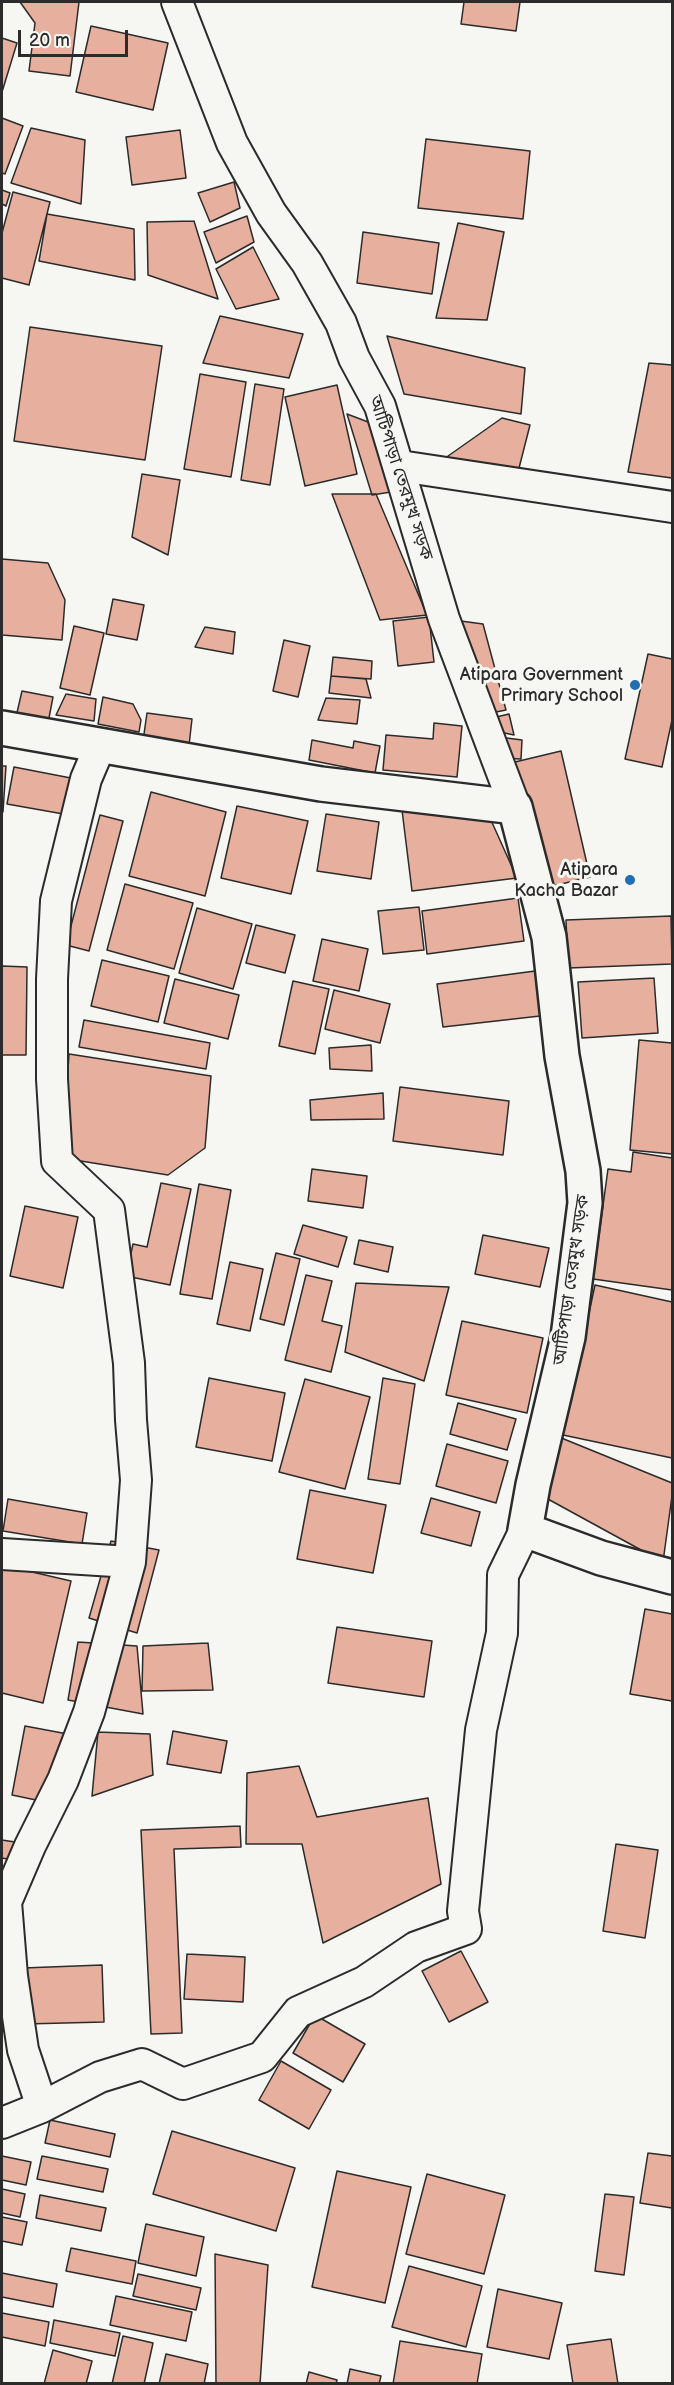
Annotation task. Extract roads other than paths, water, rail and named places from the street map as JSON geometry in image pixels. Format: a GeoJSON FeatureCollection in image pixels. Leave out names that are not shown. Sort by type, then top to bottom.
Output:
{"type":"FeatureCollection","features":[{"type":"Feature","properties":{"kind":"main road"},"geometry":{"type":"LineString","coordinates":[[2,728],[321,784],[515,807]]}},
{"type":"Feature","properties":{"kind":"main road","name":"আটিপাড়া তেরমুখ সড়ক"},"geometry":{"type":"LineString","coordinates":[[515,807],[549,937],[561,1056],[583,1171],[585,1203],[568,1337],[533,1485],[525,1530]]}},
{"type":"Feature","properties":{"kind":"main road"},"geometry":{"type":"LineString","coordinates":[[525,1530],[601,1558],[672,1577]]}},
{"type":"Feature","properties":{"kind":"street","name":"আটিপাড়া তেরমুখ সড়ক"},"geometry":{"type":"LineString","coordinates":[[177,2],[232,143],[271,213],[307,263],[341,323],[354,358],[380,406],[400,466],[444,619],[515,807]]}},
{"type":"Feature","properties":{"kind":"street"},"geometry":{"type":"LineString","coordinates":[[400,466],[672,507]]}},
{"type":"Feature","properties":{"kind":"street"},"geometry":{"type":"LineString","coordinates":[[42,2107],[23,2050],[12,1976],[6,1902],[30,1846],[63,1780],[89,1712],[130,1562],[136,1480],[129,1363],[109,1210],[57,1161],[52,1079],[52,979],[56,901],[86,779],[100,746]]}},
{"type":"Feature","properties":{"kind":"street"},"geometry":{"type":"LineString","coordinates":[[2,2123],[42,2107],[100,2077],[142,2064],[183,2084],[262,2057],[298,2012],[364,1982],[416,1947],[466,1929],[464,1911],[481,1730],[502,1633],[503,1575],[525,1530]]}},
{"type":"Feature","properties":{"kind":"street"},"geometry":{"type":"LineString","coordinates":[[2,1554],[130,1562]]}},
{"type":"Feature","properties":{"kind":"place","name":"Atipara Government Primary School"},"geometry":{"type":"Point","coordinates":[635,685]}},
{"type":"Feature","properties":{"kind":"place","name":"Atipara Kacha Bazar"},"geometry":{"type":"Point","coordinates":[630,880]}}]}
